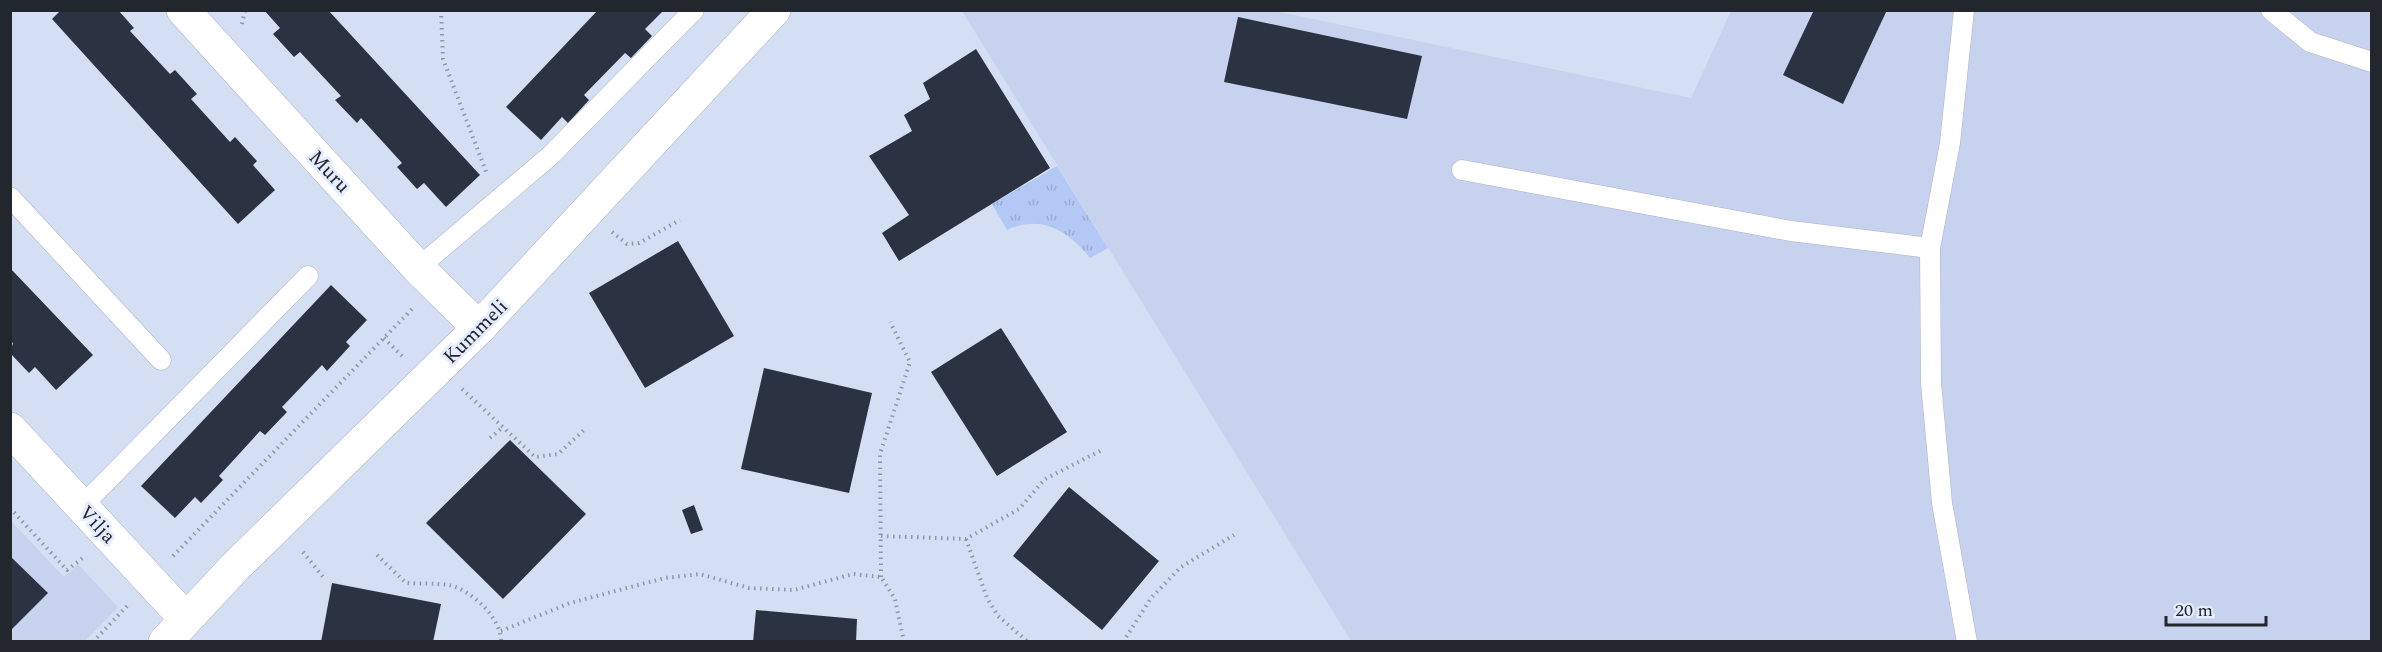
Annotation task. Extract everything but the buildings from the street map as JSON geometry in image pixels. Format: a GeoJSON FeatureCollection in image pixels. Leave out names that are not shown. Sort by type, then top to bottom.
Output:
{"type":"FeatureCollection","features":[{"type":"Feature","properties":{"kind":"street","name":"Muru"},"geometry":{"type":"LineString","coordinates":[[183,10],[427,276],[479,328]]}},
{"type":"Feature","properties":{"kind":"street","name":"Kummeli"},"geometry":{"type":"LineString","coordinates":[[175,630],[235,567],[479,328],[774,10]]}},
{"type":"Feature","properties":{"kind":"street","name":"Vilja"},"geometry":{"type":"LineString","coordinates":[[10,429],[82,506],[175,630]]}},
{"type":"Feature","properties":{"kind":"lane"},"geometry":{"type":"LineString","coordinates":[[427,276],[478,216],[550,155],[694,10]]}},
{"type":"Feature","properties":{"kind":"lane"},"geometry":{"type":"LineString","coordinates":[[1964,10],[1950,143],[1930,248],[1931,383],[1941,492],[1967,642]]}},
{"type":"Feature","properties":{"kind":"lane"},"geometry":{"type":"LineString","coordinates":[[2271,10],[2310,42],[2372,62]]}},
{"type":"Feature","properties":{"kind":"lane"},"geometry":{"type":"LineString","coordinates":[[1462,170],[1791,231],[1930,248]]}},
{"type":"Feature","properties":{"kind":"lane"},"geometry":{"type":"LineString","coordinates":[[10,197],[161,360]]}},
{"type":"Feature","properties":{"kind":"lane"},"geometry":{"type":"LineString","coordinates":[[82,506],[308,276]]}},
{"type":"Feature","properties":{"kind":"path"},"geometry":{"type":"LineString","coordinates":[[441,10],[443,59],[487,173],[478,216]]}},
{"type":"Feature","properties":{"kind":"path"},"geometry":{"type":"LineString","coordinates":[[611,231],[627,244],[639,243],[680,220]]}},
{"type":"Feature","properties":{"kind":"path"},"geometry":{"type":"LineString","coordinates":[[165,565],[384,338],[427,276]]}},
{"type":"Feature","properties":{"kind":"path"},"geometry":{"type":"LineString","coordinates":[[890,322],[910,362],[880,454],[881,577],[895,599],[904,642]]}},
{"type":"Feature","properties":{"kind":"path"},"geometry":{"type":"LineString","coordinates":[[384,338],[409,363]]}},
{"type":"Feature","properties":{"kind":"path"},"geometry":{"type":"LineString","coordinates":[[460,388],[535,457],[558,454],[584,430]]}},
{"type":"Feature","properties":{"kind":"path"},"geometry":{"type":"LineString","coordinates":[[490,438],[503,427]]}},
{"type":"Feature","properties":{"kind":"path"},"geometry":{"type":"LineString","coordinates":[[881,536],[966,539],[1019,509],[1045,479],[1104,449]]}},
{"type":"Feature","properties":{"kind":"path"},"geometry":{"type":"LineString","coordinates":[[10,508],[67,570],[87,556]]}},
{"type":"Feature","properties":{"kind":"path"},"geometry":{"type":"LineString","coordinates":[[1123,642],[1151,598],[1181,567],[1234,535]]}},
{"type":"Feature","properties":{"kind":"path"},"geometry":{"type":"LineString","coordinates":[[966,539],[998,616],[1028,642]]}},
{"type":"Feature","properties":{"kind":"path"},"geometry":{"type":"LineString","coordinates":[[303,552],[323,577]]}},
{"type":"Feature","properties":{"kind":"path"},"geometry":{"type":"LineString","coordinates":[[377,555],[406,583],[450,585],[468,594],[492,616],[501,631],[501,642]]}},
{"type":"Feature","properties":{"kind":"path"},"geometry":{"type":"LineString","coordinates":[[501,631],[570,603],[665,578],[700,574],[749,588],[794,590],[853,574],[881,577]]}},
{"type":"Feature","properties":{"kind":"shaded area"},"geometry":{"type":"Polygon","coordinates":[[[962,11],[1275,11],[1691,98],[1731,11],[2371,11],[2371,641],[1351,641],[962,11]]]}},
{"type":"Feature","properties":{"kind":"shaded area"},"geometry":{"type":"Polygon","coordinates":[[[10,520],[64,577],[78,564],[118,607],[85,641],[11,641],[10,520]]]}},
{"type":"Feature","properties":{"kind":"green space"},"geometry":{"type":"Polygon","coordinates":[[[1057,166],[1108,248],[1090,258],[1073,240],[1053,228],[1031,224],[1007,230],[992,204],[1057,166]]]}}]}
